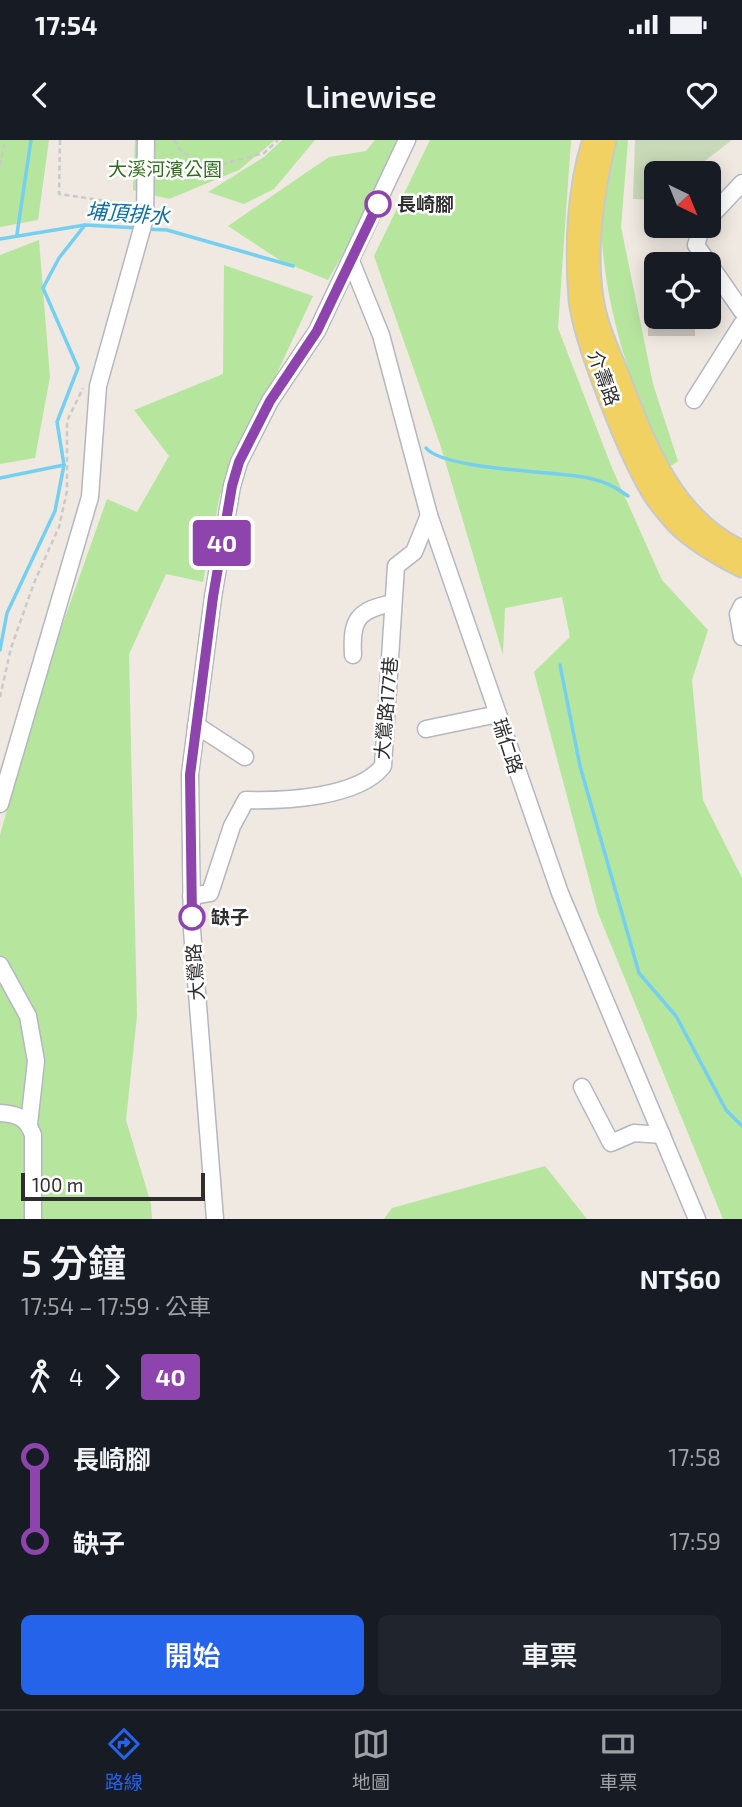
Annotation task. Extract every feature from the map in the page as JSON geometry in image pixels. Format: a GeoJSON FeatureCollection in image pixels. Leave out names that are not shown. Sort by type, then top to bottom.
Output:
{"type":"FeatureCollection","features":[{"type":"Feature","properties":{"kind":"main road","name":"介壽路"},"geometry":{"type":"LineString","coordinates":[[593,140],[584,166],[578,256],[579,302],[592,346],[615,410],[650,490],[676,522],[707,549],[742,567]]}},
{"type":"Feature","properties":{"kind":"main road","name":"介壽路"},"geometry":{"type":"LineString","coordinates":[[606,140],[599,173],[590,256],[593,299],[604,342],[639,427],[670,488],[698,522],[742,551]]}},
{"type":"Feature","properties":{"kind":"street"},"geometry":{"type":"LineString","coordinates":[[0,804],[90,497],[98,386],[141,236],[146,140]]}},
{"type":"Feature","properties":{"kind":"street","name":"大鶯路"},"geometry":{"type":"LineString","coordinates":[[215,1219],[191,895],[190,775],[213,597],[239,462],[270,401],[317,331],[407,140]]}},
{"type":"Feature","properties":{"kind":"street"},"geometry":{"type":"LineString","coordinates":[[721,205],[742,183]]}},
{"type":"Feature","properties":{"kind":"street"},"geometry":{"type":"LineString","coordinates":[[698,238],[696,246],[742,311]]}},
{"type":"Feature","properties":{"kind":"street","name":"瑞仁路"},"geometry":{"type":"LineString","coordinates":[[351,261],[381,335],[429,515],[560,894],[697,1219]]}},
{"type":"Feature","properties":{"kind":"street"},"geometry":{"type":"LineString","coordinates":[[694,400],[742,324]]}},
{"type":"Feature","properties":{"kind":"street","name":"大鶯路177巷"},"geometry":{"type":"LineString","coordinates":[[191,895],[210,893],[232,826],[246,800],[269,801],[329,794],[373,778],[383,766],[396,566],[414,552],[429,515]]}},
{"type":"Feature","properties":{"kind":"street"},"geometry":{"type":"LineString","coordinates":[[353,655],[352,628],[355,622],[374,606],[393,603]]}},
{"type":"Feature","properties":{"kind":"street"},"geometry":{"type":"LineString","coordinates":[[742,606],[737,614],[742,637]]}},
{"type":"Feature","properties":{"kind":"street"},"geometry":{"type":"LineString","coordinates":[[426,729],[498,714]]}},
{"type":"Feature","properties":{"kind":"street"},"geometry":{"type":"LineString","coordinates":[[196,725],[246,757]]}},
{"type":"Feature","properties":{"kind":"street"},"geometry":{"type":"LineString","coordinates":[[0,965],[28,1016],[36,1062],[29,1124],[33,1135],[33,1219]]}},
{"type":"Feature","properties":{"kind":"street"},"geometry":{"type":"LineString","coordinates":[[582,1087],[611,1143],[634,1133],[662,1135]]}},
{"type":"Feature","properties":{"kind":"street"},"geometry":{"type":"LineString","coordinates":[[0,1113],[20,1116],[29,1124]]}},
{"type":"Feature","properties":{"kind":"path"},"geometry":{"type":"LineString","coordinates":[[0,165],[5,140]]}},
{"type":"Feature","properties":{"kind":"path"},"geometry":{"type":"LineString","coordinates":[[60,140],[59,194],[134,205],[141,214]]}},
{"type":"Feature","properties":{"kind":"path"},"geometry":{"type":"LineString","coordinates":[[174,140],[181,151],[208,168],[264,153],[278,140]]}},
{"type":"Feature","properties":{"kind":"path"},"geometry":{"type":"LineString","coordinates":[[0,697],[11,648],[34,583],[59,527],[67,491],[67,421],[86,378]]}},
{"type":"Feature","properties":{"kind":"green space"},"geometry":{"type":"Polygon","coordinates":[[[0,140],[49,140],[38,220],[0,227],[0,140]]]}},
{"type":"Feature","properties":{"kind":"green space","name":"大溪河濱公園"},"geometry":{"type":"Polygon","coordinates":[[[135,140],[275,140],[239,170],[169,199],[133,190],[135,140]]]}},
{"type":"Feature","properties":{"kind":"green space"},"geometry":{"type":"Polygon","coordinates":[[[282,140],[315,140],[274,189],[244,204],[208,192],[264,157],[282,140]]]}},
{"type":"Feature","properties":{"kind":"green space"},"geometry":{"type":"Polygon","coordinates":[[[375,140],[398,140],[358,227],[328,280],[281,261],[228,226],[329,157],[366,151],[375,140]]]}},
{"type":"Feature","properties":{"kind":"green space"},"geometry":{"type":"Polygon","coordinates":[[[430,140],[571,140],[558,328],[612,468],[662,580],[708,630],[692,680],[703,800],[742,878],[742,1219],[723,1219],[598,913],[534,672],[570,637],[562,597],[505,608],[503,655],[440,444],[374,256],[430,140]]]}},
{"type":"Feature","properties":{"kind":"green space"},"geometry":{"type":"Polygon","coordinates":[[[609,140],[628,140],[621,227],[653,384],[678,461],[668,468],[634,386],[610,300],[602,242],[609,140]]]}},
{"type":"Feature","properties":{"kind":"green space"},"geometry":{"type":"Polygon","coordinates":[[[635,140],[732,140],[705,161],[644,161],[644,200],[633,199],[635,140]]]}},
{"type":"Feature","properties":{"kind":"green space"},"geometry":{"type":"Polygon","coordinates":[[[39,240],[50,377],[35,458],[0,464],[0,255],[39,240]]]}},
{"type":"Feature","properties":{"kind":"green space"},"geometry":{"type":"Polygon","coordinates":[[[224,265],[313,296],[220,495],[203,582],[166,574],[129,654],[137,1016],[126,1120],[151,1204],[152,1219],[0,1219],[0,835],[45,674],[107,499],[137,512],[169,456],[134,410],[223,374],[224,265]]]}},
{"type":"Feature","properties":{"kind":"green space"},"geometry":{"type":"Polygon","coordinates":[[[545,1166],[587,1219],[384,1219],[392,1208],[545,1166]]]}},
{"type":"Feature","properties":{"kind":"building"},"geometry":{"type":"Polygon","coordinates":[[[649,329],[694,329],[694,335],[649,335],[649,329]]]}},
{"type":"Feature","properties":{"kind":"waterway"},"geometry":{"type":"LineString","coordinates":[[17,234],[31,140]]}},
{"type":"Feature","properties":{"kind":"waterway","name":"埔頂排水"},"geometry":{"type":"LineString","coordinates":[[0,239],[85,225],[138,228]]}},
{"type":"Feature","properties":{"kind":"waterway"},"geometry":{"type":"LineString","coordinates":[[0,650],[7,613],[55,511],[64,465],[57,422],[78,368],[43,288],[59,258],[85,225]]}},
{"type":"Feature","properties":{"kind":"waterway","name":"埔頂排水"},"geometry":{"type":"LineString","coordinates":[[146,229],[167,230],[293,266]]}},
{"type":"Feature","properties":{"kind":"waterway","name":"埔頂排水"},"geometry":{"type":"LineString","coordinates":[[426,448],[454,461],[589,478],[628,496]]}},
{"type":"Feature","properties":{"kind":"waterway"},"geometry":{"type":"LineString","coordinates":[[0,478],[64,465]]}},
{"type":"Feature","properties":{"kind":"waterway"},"geometry":{"type":"LineString","coordinates":[[560,665],[580,766],[639,973],[676,1016],[726,1110],[742,1126]]}},
{"type":"Feature","properties":{"kind":"bus line","name":"40"},"geometry":{"type":"LineString","coordinates":[[192,917],[190,775],[213,597],[232,486],[239,462],[270,401],[317,331],[378,204]]}},
{"type":"Feature","properties":{"kind":"place","name":"長崎腳"},"geometry":{"type":"Point","coordinates":[378,204]}},
{"type":"Feature","properties":{"kind":"place","name":"缺子"},"geometry":{"type":"Point","coordinates":[192,917]}}]}
